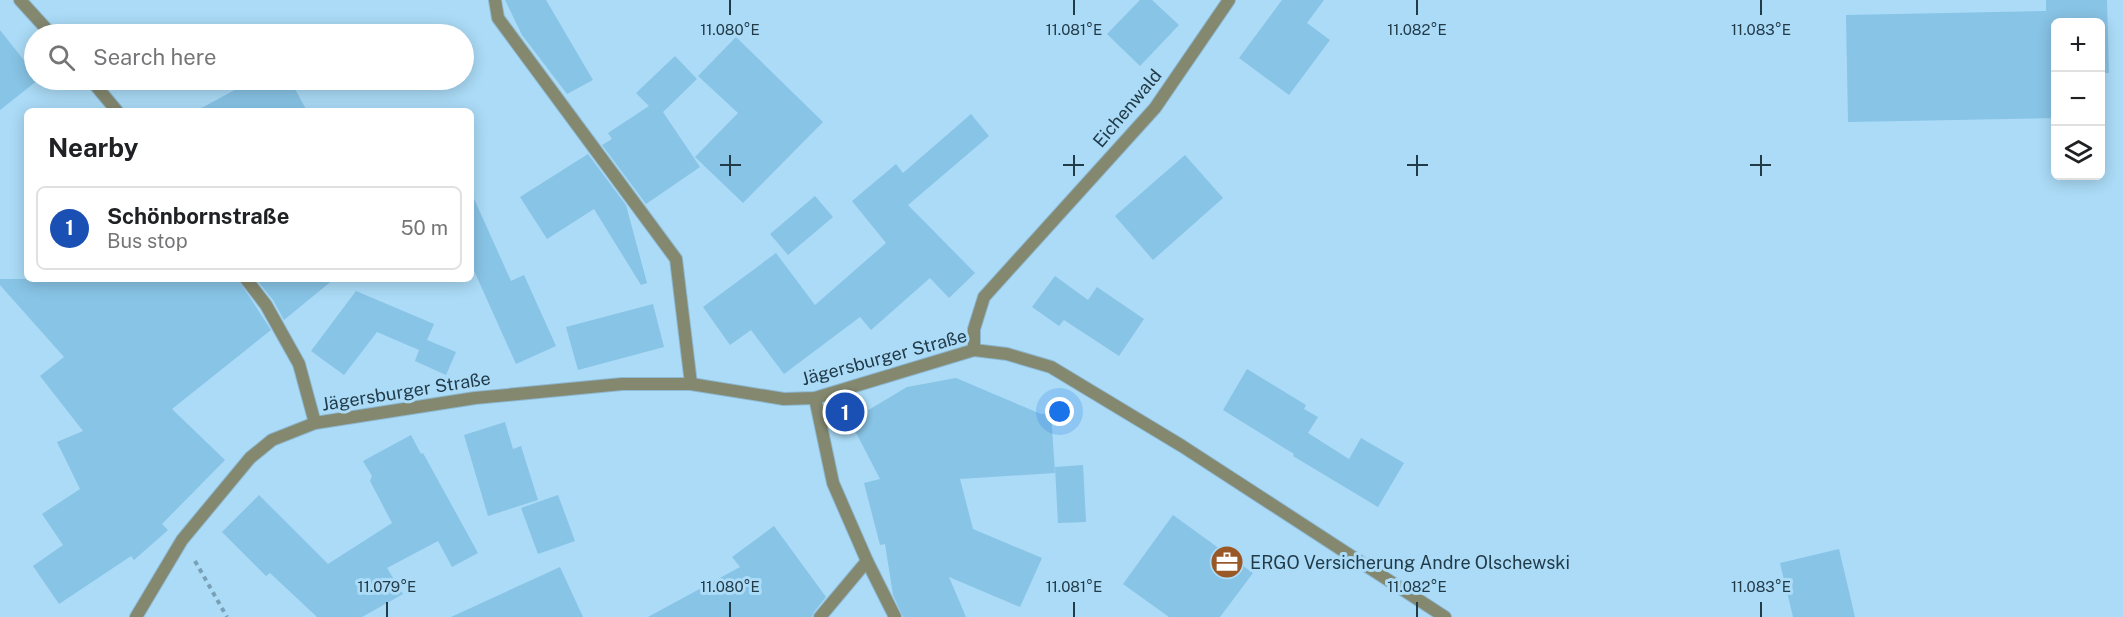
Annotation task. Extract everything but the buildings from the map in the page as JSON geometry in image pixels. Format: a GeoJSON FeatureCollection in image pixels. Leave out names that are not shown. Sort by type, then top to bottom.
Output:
{"type":"FeatureCollection","features":[{"type":"Feature","properties":{"kind":"street"},"geometry":{"type":"LineString","coordinates":[[20,0],[42,24]]}},
{"type":"Feature","properties":{"kind":"street"},"geometry":{"type":"LineString","coordinates":[[495,0],[498,18],[676,259],[691,384]]}},
{"type":"Feature","properties":{"kind":"street","name":"Eichenwald"},"geometry":{"type":"LineString","coordinates":[[974,350],[974,329],[984,297],[1155,108],[1229,0]]}},
{"type":"Feature","properties":{"kind":"street"},"geometry":{"type":"LineString","coordinates":[[100,90],[115,108]]}},
{"type":"Feature","properties":{"kind":"street"},"geometry":{"type":"LineString","coordinates":[[248,282],[266,305],[298,364],[315,423]]}},
{"type":"Feature","properties":{"kind":"street","name":"Jägersburger Straße"},"geometry":{"type":"LineString","coordinates":[[136,617],[182,540],[250,458],[272,440],[315,423],[476,398],[622,384],[691,384],[784,399],[815,398],[974,350],[1007,354],[1051,367],[1182,446],[1445,617]]}},
{"type":"Feature","properties":{"kind":"street"},"geometry":{"type":"LineString","coordinates":[[815,398],[833,483],[867,561],[895,617]]}},
{"type":"Feature","properties":{"kind":"street"},"geometry":{"type":"LineString","coordinates":[[820,617],[867,561]]}},
{"type":"Feature","properties":{"kind":"path"},"geometry":{"type":"LineString","coordinates":[[182,540],[227,617]]}},
{"type":"Feature","properties":{"kind":"place","name":"Schönbornstraße"},"geometry":{"type":"Point","coordinates":[845,412]}},
{"type":"Feature","properties":{"kind":"place","name":"ERGO Versicherung Andre Olschewski"},"geometry":{"type":"Point","coordinates":[1227,562]}}]}
